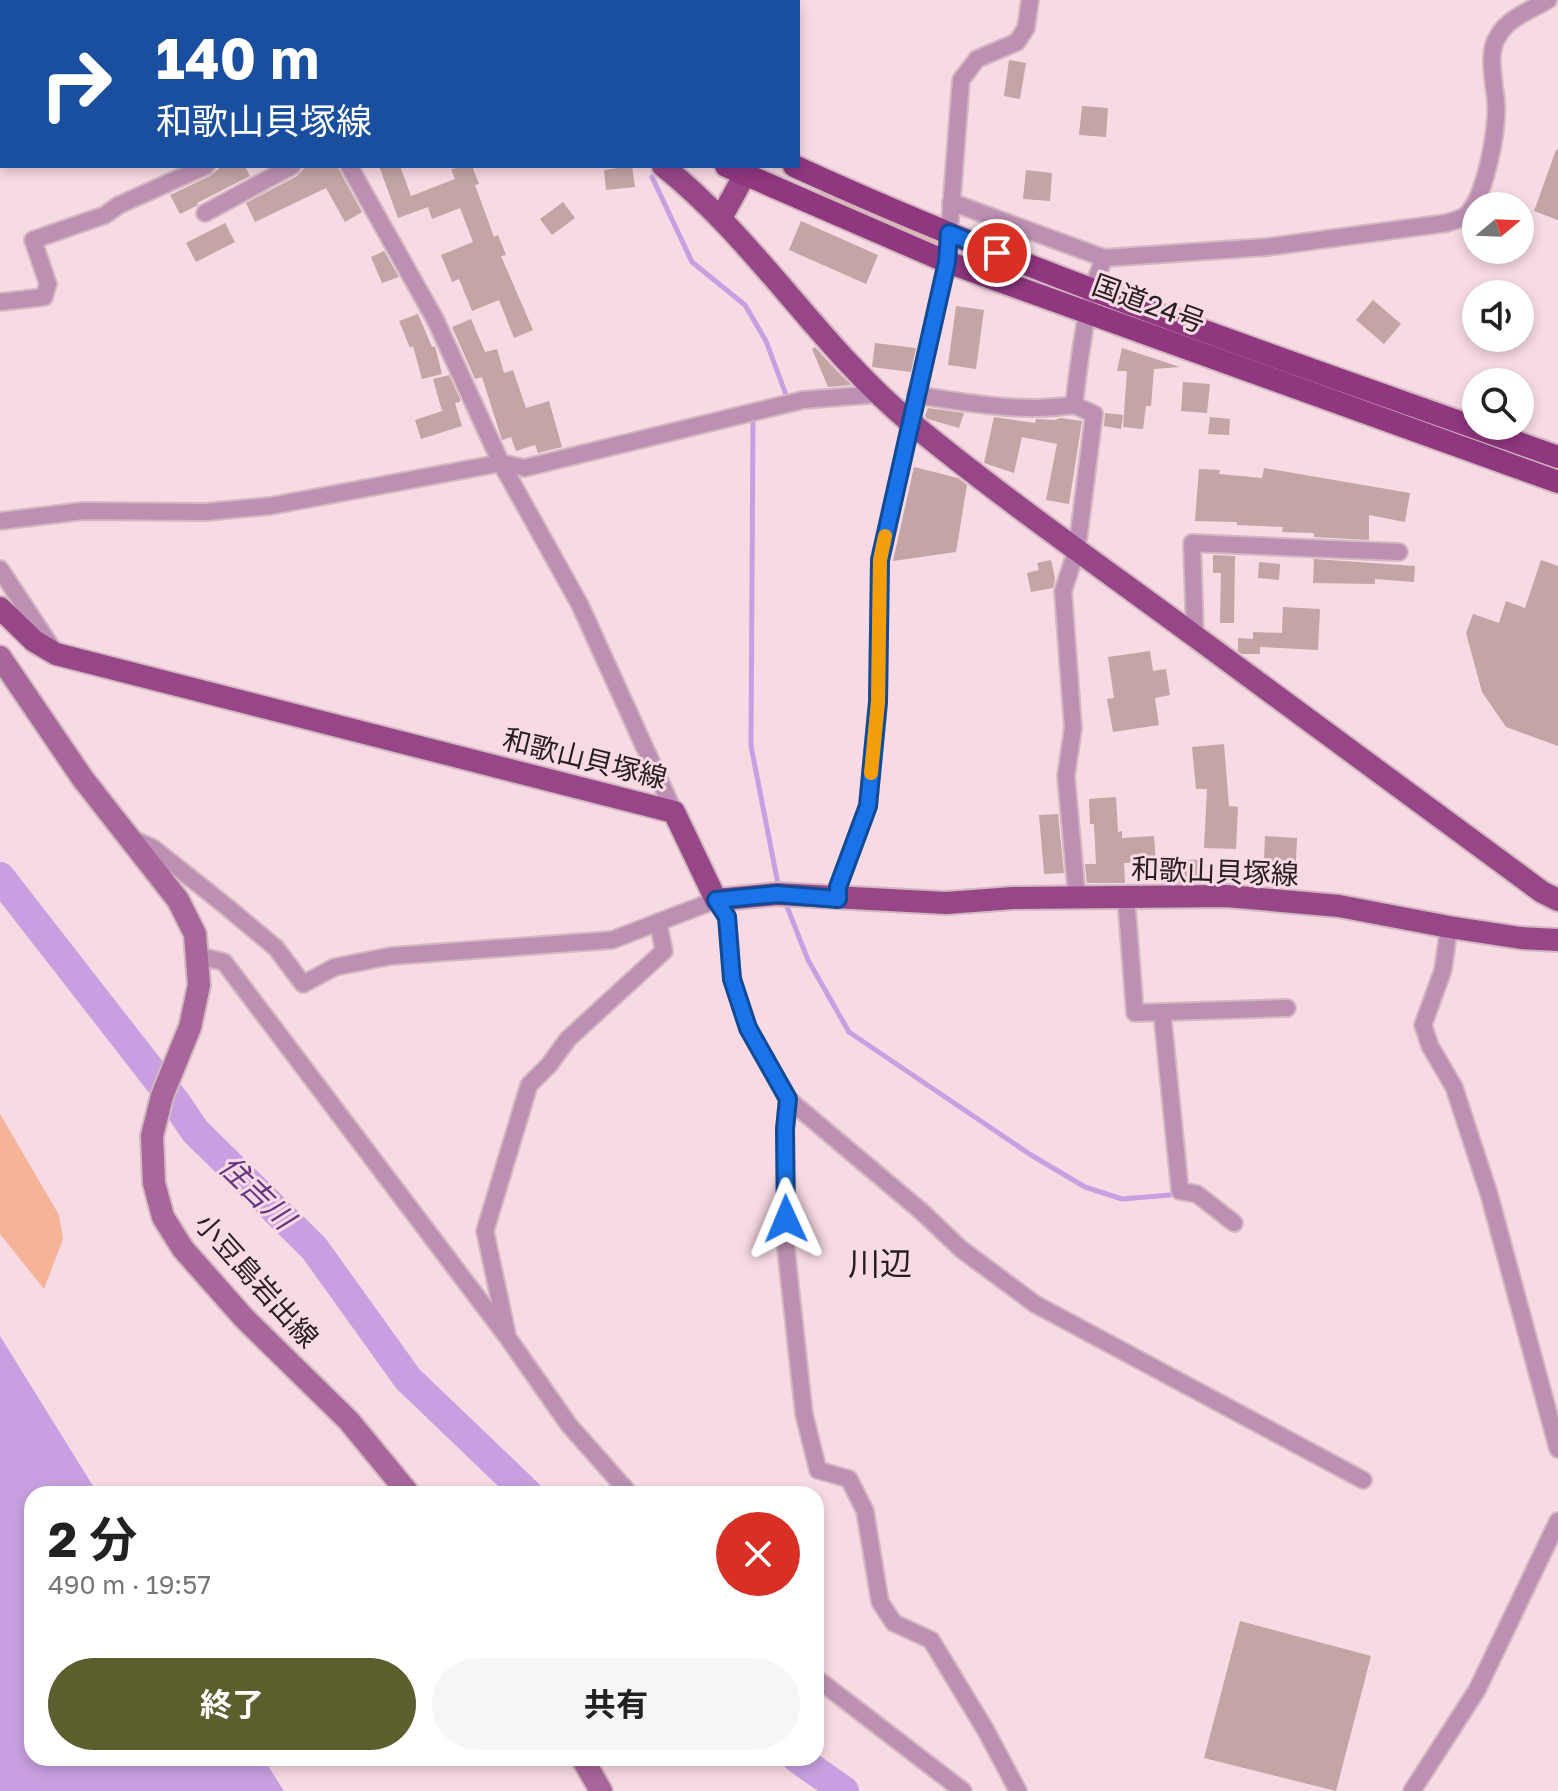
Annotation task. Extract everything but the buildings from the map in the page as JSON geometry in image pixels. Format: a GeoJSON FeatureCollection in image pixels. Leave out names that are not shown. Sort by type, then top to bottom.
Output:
{"type":"FeatureCollection","features":[{"type":"Feature","properties":{"kind":"highway","name":"国道24号"},"geometry":{"type":"LineString","coordinates":[[799,168],[949,233],[1091,302],[1558,482]]}},
{"type":"Feature","properties":{"kind":"highway","name":"国道24号"},"geometry":{"type":"LineString","coordinates":[[739,169],[947,262],[1091,302],[1558,457]]}},
{"type":"Feature","properties":{"kind":"main road"},"geometry":{"type":"LineString","coordinates":[[666,168],[721,218],[879,394],[909,422],[1339,744],[1542,892],[1558,900]]}},
{"type":"Feature","properties":{"kind":"main road"},"geometry":{"type":"LineString","coordinates":[[721,218],[739,169]]}},
{"type":"Feature","properties":{"kind":"main road","name":"和歌山貝塚線"},"geometry":{"type":"LineString","coordinates":[[0,608],[34,641],[56,654],[674,812],[716,900],[777,894],[946,903],[1013,898],[1226,896],[1339,906],[1449,927],[1558,940]]}},
{"type":"Feature","properties":{"kind":"main road","name":"小豆島岩出線"},"geometry":{"type":"LineString","coordinates":[[0,657],[83,779],[178,900],[195,934],[199,985],[190,1027],[162,1096],[152,1136],[154,1183],[163,1217],[183,1249],[244,1318],[349,1421],[402,1486]]}},
{"type":"Feature","properties":{"kind":"main road"},"geometry":{"type":"LineString","coordinates":[[587,1766],[601,1791]]}},
{"type":"Feature","properties":{"kind":"street"},"geometry":{"type":"LineString","coordinates":[[838,899],[838,887],[868,806],[878,702],[880,560],[947,262],[961,80],[977,59],[1017,42],[1026,28],[1030,0]]}},
{"type":"Feature","properties":{"kind":"street"},"geometry":{"type":"LineString","coordinates":[[951,202],[1104,258],[1294,244],[1447,223],[1465,216],[1480,191],[1492,155],[1497,106],[1492,65],[1496,38],[1509,22],[1548,0]]}},
{"type":"Feature","properties":{"kind":"street"},"geometry":{"type":"LineString","coordinates":[[0,302],[44,297],[48,284],[33,240],[105,215],[119,205],[202,168]]}},
{"type":"Feature","properties":{"kind":"street"},"geometry":{"type":"LineString","coordinates":[[205,213],[288,168]]}},
{"type":"Feature","properties":{"kind":"street"},"geometry":{"type":"LineString","coordinates":[[350,168],[435,319],[501,463],[580,605],[674,812]]}},
{"type":"Feature","properties":{"kind":"street"},"geometry":{"type":"LineString","coordinates":[[1074,405],[1082,338],[1104,258]]}},
{"type":"Feature","properties":{"kind":"street"},"geometry":{"type":"LineString","coordinates":[[0,521],[83,511],[206,512],[270,506],[501,463],[524,468],[803,400],[879,394]]}},
{"type":"Feature","properties":{"kind":"street"},"geometry":{"type":"LineString","coordinates":[[916,395],[1011,409],[1044,410],[1074,405],[1094,414],[1077,549],[1063,591],[1073,728],[1066,776],[1077,898]]}},
{"type":"Feature","properties":{"kind":"street"},"geometry":{"type":"LineString","coordinates":[[1195,636],[1192,543],[1399,552]]}},
{"type":"Feature","properties":{"kind":"street"},"geometry":{"type":"LineString","coordinates":[[0,569],[56,654]]}},
{"type":"Feature","properties":{"kind":"street"},"geometry":{"type":"LineString","coordinates":[[128,837],[153,848],[276,948],[303,984],[335,967],[391,956],[612,940],[716,900],[727,917],[732,979],[748,1028],[788,1099],[921,1211],[961,1249],[1035,1304],[1093,1333],[1218,1405],[1363,1480]]}},
{"type":"Feature","properties":{"kind":"street"},"geometry":{"type":"LineString","coordinates":[[1126,897],[1135,1013],[1287,1008]]}},
{"type":"Feature","properties":{"kind":"street"},"geometry":{"type":"LineString","coordinates":[[508,1338],[485,1231],[529,1085],[568,1039],[664,951],[658,922]]}},
{"type":"Feature","properties":{"kind":"street"},"geometry":{"type":"LineString","coordinates":[[1449,927],[1443,970],[1423,1025],[1430,1046],[1454,1087],[1489,1194],[1558,1449]]}},
{"type":"Feature","properties":{"kind":"street"},"geometry":{"type":"LineString","coordinates":[[199,956],[224,962],[508,1338],[569,1425],[623,1486]]}},
{"type":"Feature","properties":{"kind":"street"},"geometry":{"type":"LineString","coordinates":[[1162,1012],[1180,1191],[1197,1194],[1234,1223]]}},
{"type":"Feature","properties":{"kind":"street"},"geometry":{"type":"LineString","coordinates":[[788,1099],[785,1129],[786,1249],[804,1414],[818,1470],[849,1479],[865,1511],[880,1602],[894,1623],[931,1640],[1018,1791]]}},
{"type":"Feature","properties":{"kind":"street"},"geometry":{"type":"LineString","coordinates":[[1412,1791],[1477,1690],[1558,1521]]}},
{"type":"Feature","properties":{"kind":"street"},"geometry":{"type":"LineString","coordinates":[[824,1684],[963,1791]]}},
{"type":"Feature","properties":{"kind":"shaded area"},"geometry":{"type":"Polygon","coordinates":[[[821,188],[943,242],[941,247],[817,197],[821,188]]]}},
{"type":"Feature","properties":{"kind":"shaded area"},"geometry":{"type":"Polygon","coordinates":[[[0,1114],[59,1215],[63,1239],[44,1289],[0,1234],[0,1114]]]}},
{"type":"Feature","properties":{"kind":"shaded area"},"geometry":{"type":"Polygon","coordinates":[[[0,1336],[93,1486],[24,1486],[24,1766],[268,1766],[284,1791],[0,1791],[0,1336]]]}},
{"type":"Feature","properties":{"kind":"waterway"},"geometry":{"type":"LineString","coordinates":[[652,177],[692,262],[745,305],[766,341],[788,400]]}},
{"type":"Feature","properties":{"kind":"waterway"},"geometry":{"type":"LineString","coordinates":[[755,417],[751,746],[778,884]]}},
{"type":"Feature","properties":{"kind":"waterway","name":"住吉川"},"geometry":{"type":"LineString","coordinates":[[0,877],[195,1131],[314,1248],[408,1379],[520,1486]]}},
{"type":"Feature","properties":{"kind":"waterway"},"geometry":{"type":"LineString","coordinates":[[786,904],[808,960],[849,1032],[1031,1155],[1085,1187],[1122,1199],[1170,1195]]}},
{"type":"Feature","properties":{"kind":"waterway","name":"住吉川"},"geometry":{"type":"LineString","coordinates":[[808,1766],[844,1791]]}},
{"type":"Feature","properties":{"kind":"slow traffic"},"geometry":{"type":"LineString","coordinates":[[871,773],[878,702],[880,560],[885,536]]}},
{"type":"Feature","properties":{"kind":"district","name":"川辺"},"geometry":{"type":"Point","coordinates":[880,1263]}},
{"type":"Feature","properties":{"kind":"route"},"geometry":{"type":"LineString","coordinates":[[786,1219],[785,1129],[788,1099],[748,1028],[732,979],[727,917],[716,900],[777,894],[838,899],[838,887],[868,806],[878,702],[880,560],[947,262],[949,233],[997,253]]}}]}
